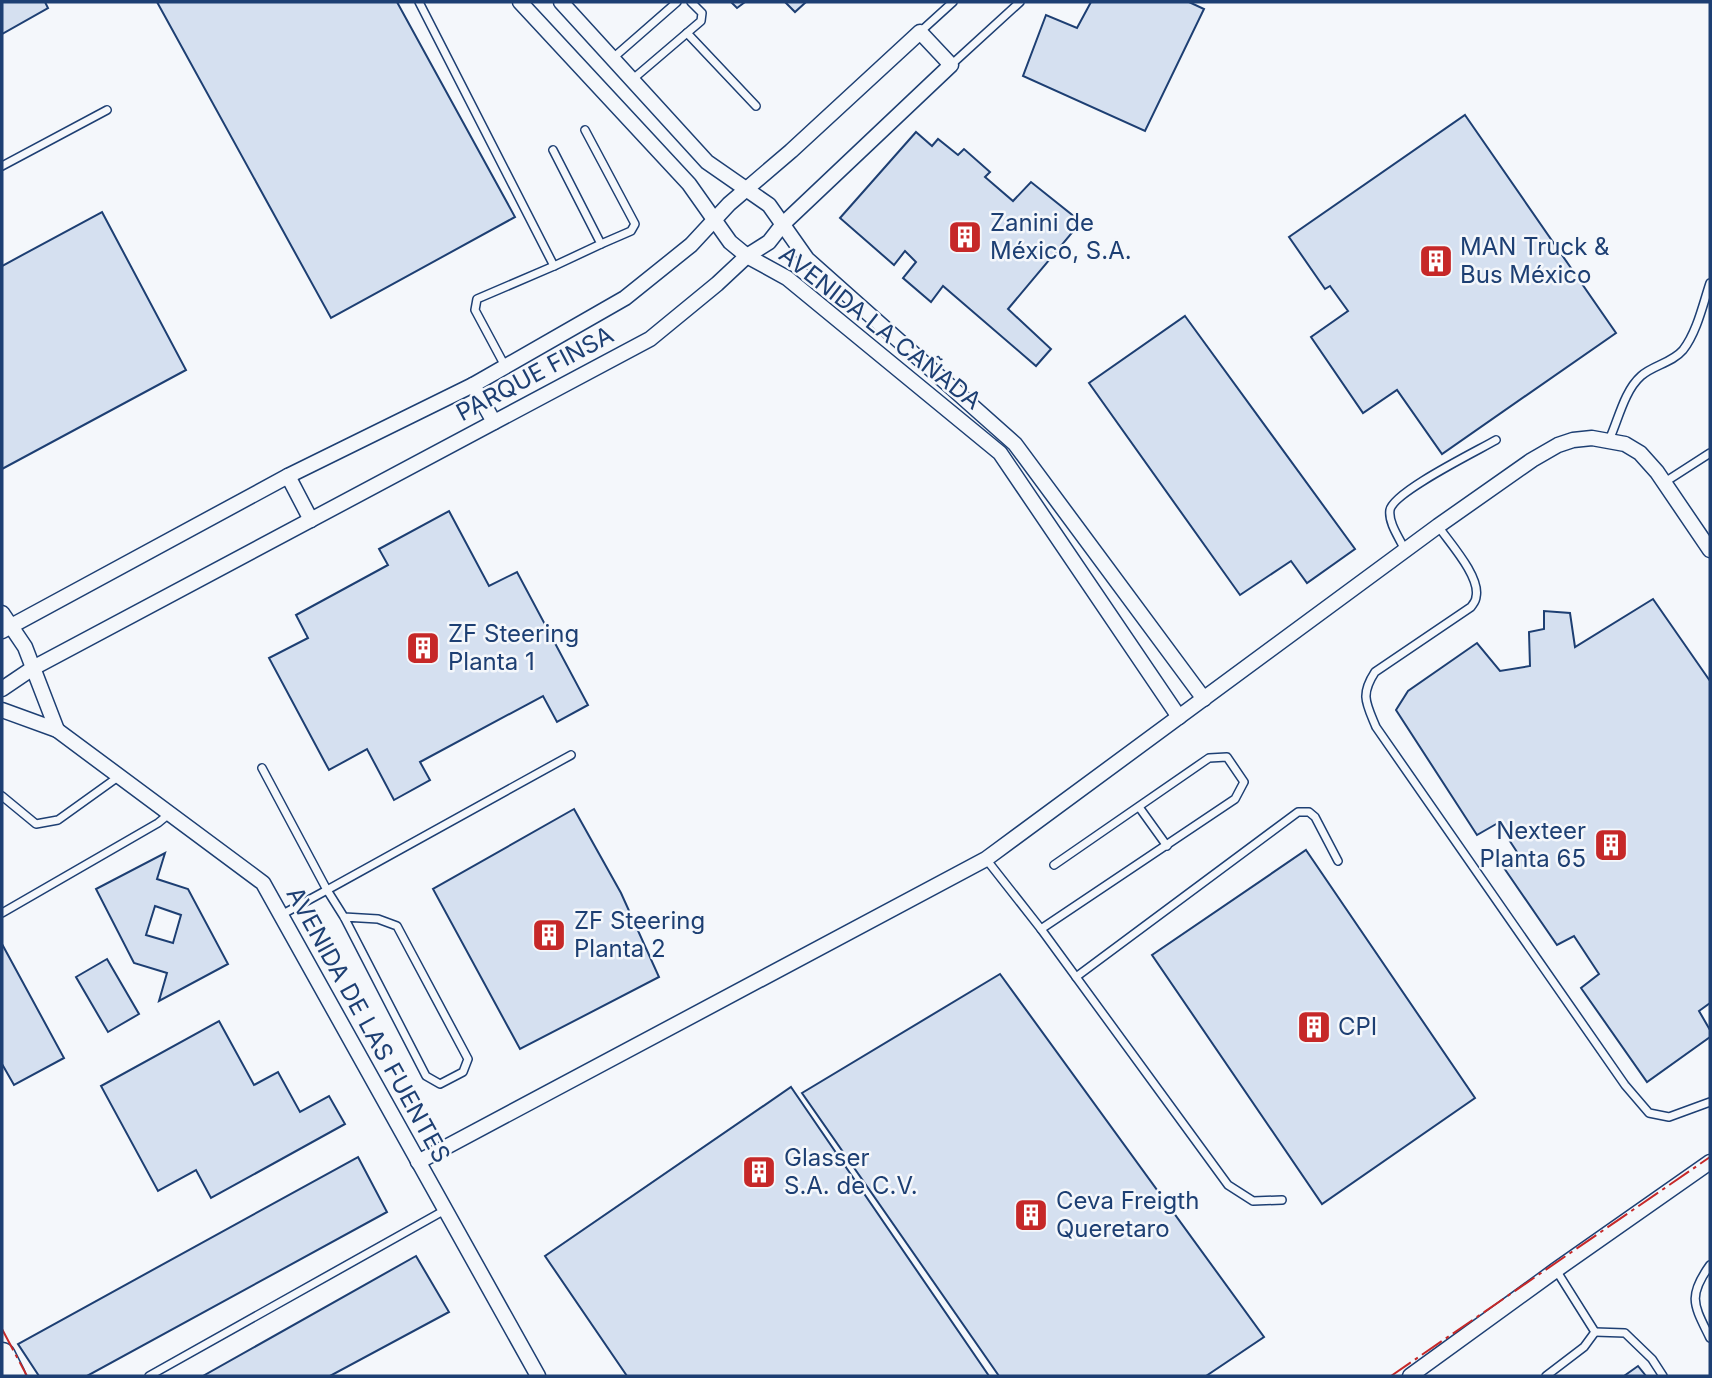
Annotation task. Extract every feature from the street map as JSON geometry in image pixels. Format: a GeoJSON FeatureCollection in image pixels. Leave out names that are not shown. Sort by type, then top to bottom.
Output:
{"type":"FeatureCollection","features":[{"type":"Feature","properties":{"kind":"highway"},"geometry":{"type":"LineString","coordinates":[[2,1356],[12,1376]]}},
{"type":"Feature","properties":{"kind":"street","name":"AVENIDA LA CAÑADA"},"geometry":{"type":"LineString","coordinates":[[520,2],[689,184],[730,242],[747,256],[787,278],[1000,453],[1179,718]]}},
{"type":"Feature","properties":{"kind":"street"},"geometry":{"type":"LineString","coordinates":[[561,2],[708,162],[769,205],[807,260],[1015,444],[1205,699]]}},
{"type":"Feature","properties":{"kind":"street"},"geometry":{"type":"LineString","coordinates":[[7,629],[288,476],[473,385],[625,298],[691,245],[729,204],[749,189],[920,32],[951,65]]}},
{"type":"Feature","properties":{"kind":"street","name":"PARQUE FINSA"},"geometry":{"type":"LineString","coordinates":[[2,689],[33,668],[650,339],[747,256],[769,242],[783,224],[951,65]]}},
{"type":"Feature","properties":{"kind":"street"},"geometry":{"type":"LineString","coordinates":[[473,385],[494,422]]}},
{"type":"Feature","properties":{"kind":"street"},"geometry":{"type":"LineString","coordinates":[[418,1162],[986,859],[1438,526],[1532,460],[1558,445],[1591,438],[1625,444],[1640,453],[1664,482],[1710,550]]}},
{"type":"Feature","properties":{"kind":"street"},"geometry":{"type":"LineString","coordinates":[[288,476],[311,520]]}},
{"type":"Feature","properties":{"kind":"street"},"geometry":{"type":"LineString","coordinates":[[2,613],[7,629],[25,647],[57,730]]}},
{"type":"Feature","properties":{"kind":"street","name":"AVENIDA DE LAS FUENTES"},"geometry":{"type":"LineString","coordinates":[[2,710],[57,730],[263,883],[538,1376]]}},
{"type":"Feature","properties":{"kind":"street"},"geometry":{"type":"LineString","coordinates":[[1410,1376],[1710,1162]]}},
{"type":"Feature","properties":{"kind":"lane"},"geometry":{"type":"LineString","coordinates":[[419,2],[554,266]]}},
{"type":"Feature","properties":{"kind":"lane"},"geometry":{"type":"LineString","coordinates":[[660,2],[668,9]]}},
{"type":"Feature","properties":{"kind":"lane"},"geometry":{"type":"LineString","coordinates":[[613,58],[677,2]]}},
{"type":"Feature","properties":{"kind":"lane"},"geometry":{"type":"LineString","coordinates":[[633,79],[701,21],[702,13],[691,2]]}},
{"type":"Feature","properties":{"kind":"lane"},"geometry":{"type":"LineString","coordinates":[[920,32],[953,2]]}},
{"type":"Feature","properties":{"kind":"lane","name":"PARQUE FINSA"},"geometry":{"type":"LineString","coordinates":[[951,65],[1020,2]]}},
{"type":"Feature","properties":{"kind":"lane"},"geometry":{"type":"LineString","coordinates":[[687,33],[756,106]]}},
{"type":"Feature","properties":{"kind":"lane"},"geometry":{"type":"LineString","coordinates":[[2,166],[107,110]]}},
{"type":"Feature","properties":{"kind":"lane"},"geometry":{"type":"LineString","coordinates":[[505,367],[475,310],[477,299],[631,231],[635,223],[585,130]]}},
{"type":"Feature","properties":{"kind":"lane"},"geometry":{"type":"LineString","coordinates":[[553,150],[601,244]]}},
{"type":"Feature","properties":{"kind":"lane"},"geometry":{"type":"LineString","coordinates":[[1609,440],[1630,390],[1641,376],[1682,350],[1693,331],[1710,283]]}},
{"type":"Feature","properties":{"kind":"lane"},"geometry":{"type":"LineString","coordinates":[[1405,550],[1390,518],[1390,507],[1403,492],[1496,440]]}},
{"type":"Feature","properties":{"kind":"lane"},"geometry":{"type":"LineString","coordinates":[[1664,482],[1708,454],[1710,464]]}},
{"type":"Feature","properties":{"kind":"lane"},"geometry":{"type":"LineString","coordinates":[[1438,526],[1466,565],[1476,585],[1476,597],[1471,607],[1375,672],[1366,686],[1366,702],[1376,727],[1625,1085],[1649,1113],[1669,1117],[1710,1102]]}},
{"type":"Feature","properties":{"kind":"lane"},"geometry":{"type":"LineString","coordinates":[[281,915],[571,755]]}},
{"type":"Feature","properties":{"kind":"lane"},"geometry":{"type":"LineString","coordinates":[[1041,929],[1235,799],[1244,782],[1227,757],[1209,758],[1054,865]]}},
{"type":"Feature","properties":{"kind":"lane"},"geometry":{"type":"LineString","coordinates":[[262,768],[344,917],[426,1076],[440,1084],[463,1072],[468,1059],[397,926],[378,919],[344,917]]}},
{"type":"Feature","properties":{"kind":"lane"},"geometry":{"type":"LineString","coordinates":[[2,796],[36,824],[58,820],[118,777]]}},
{"type":"Feature","properties":{"kind":"lane"},"geometry":{"type":"LineString","coordinates":[[1139,807],[1167,846]]}},
{"type":"Feature","properties":{"kind":"lane"},"geometry":{"type":"LineString","coordinates":[[1076,976],[1298,812],[1309,812],[1315,817],[1338,861]]}},
{"type":"Feature","properties":{"kind":"lane"},"geometry":{"type":"LineString","coordinates":[[2,913],[169,814]]}},
{"type":"Feature","properties":{"kind":"lane"},"geometry":{"type":"LineString","coordinates":[[986,859],[1076,976],[1228,1185],[1253,1201],[1282,1200]]}},
{"type":"Feature","properties":{"kind":"lane"},"geometry":{"type":"LineString","coordinates":[[149,1376],[445,1210]]}},
{"type":"Feature","properties":{"kind":"lane"},"geometry":{"type":"LineString","coordinates":[[1710,1265],[1697,1283],[1694,1304],[1710,1338]]}},
{"type":"Feature","properties":{"kind":"lane"},"geometry":{"type":"LineString","coordinates":[[1556,1270],[1595,1332]]}},
{"type":"Feature","properties":{"kind":"lane"},"geometry":{"type":"LineString","coordinates":[[1546,1376],[1584,1347],[1595,1332]]}},
{"type":"Feature","properties":{"kind":"lane"},"geometry":{"type":"LineString","coordinates":[[1595,1332],[1625,1333],[1652,1359],[1663,1376]]}},
{"type":"Feature","properties":{"kind":"building"},"geometry":{"type":"Polygon","coordinates":[[[2,2],[45,2],[48,8],[2,34],[2,2]]]}},
{"type":"Feature","properties":{"kind":"building"},"geometry":{"type":"Polygon","coordinates":[[[157,2],[397,2],[515,217],[331,318],[157,2]]]}},
{"type":"Feature","properties":{"kind":"building"},"geometry":{"type":"Polygon","coordinates":[[[731,2],[745,2],[737,8],[731,2]]]}},
{"type":"Feature","properties":{"kind":"building"},"geometry":{"type":"Polygon","coordinates":[[[785,2],[806,2],[795,12],[785,2]]]}},
{"type":"Feature","properties":{"kind":"building"},"geometry":{"type":"Polygon","coordinates":[[[1091,2],[1189,2],[1204,9],[1145,131],[1023,76],[1046,15],[1077,28],[1091,2]]]}},
{"type":"Feature","properties":{"kind":"building","name":"MAN Truck & Bus México"},"geometry":{"type":"Polygon","coordinates":[[[1465,115],[1616,333],[1442,454],[1397,390],[1363,413],[1311,337],[1348,311],[1330,286],[1325,289],[1289,237],[1465,115]]]}},
{"type":"Feature","properties":{"kind":"building","name":"Zanini de México, S.A."},"geometry":{"type":"Polygon","coordinates":[[[916,132],[932,146],[938,139],[958,155],[964,149],[990,172],[985,177],[1013,201],[1031,182],[1081,222],[1008,309],[1051,349],[1036,366],[943,286],[931,302],[903,278],[916,262],[905,251],[894,265],[840,218],[916,132]]]}},
{"type":"Feature","properties":{"kind":"building"},"geometry":{"type":"Polygon","coordinates":[[[102,212],[186,370],[2,469],[2,266],[102,212]]]}},
{"type":"Feature","properties":{"kind":"building"},"geometry":{"type":"Polygon","coordinates":[[[1185,316],[1355,549],[1307,583],[1291,561],[1240,595],[1089,383],[1185,316]]]}},
{"type":"Feature","properties":{"kind":"building","name":"ZF Steering Planta 1"},"geometry":{"type":"Polygon","coordinates":[[[449,511],[489,586],[517,572],[588,705],[557,722],[543,696],[420,762],[430,780],[394,800],[367,749],[329,770],[269,658],[308,638],[296,615],[388,565],[379,549],[449,511]]]}},
{"type":"Feature","properties":{"kind":"building","name":"Nexteer Planta 65"},"geometry":{"type":"Polygon","coordinates":[[[1653,599],[1710,681],[1710,1003],[1699,1011],[1710,1030],[1710,1037],[1647,1082],[1581,988],[1599,974],[1574,936],[1557,945],[1504,868],[1519,855],[1498,823],[1477,835],[1396,710],[1408,691],[1477,643],[1500,671],[1530,666],[1529,632],[1544,629],[1544,611],[1570,613],[1575,647],[1653,599]]]}},
{"type":"Feature","properties":{"kind":"building","name":"ZF Steering Planta 2"},"geometry":{"type":"Polygon","coordinates":[[[574,809],[621,893],[659,977],[520,1049],[433,889],[574,809]]]}},
{"type":"Feature","properties":{"kind":"building","name":"CPI"},"geometry":{"type":"Polygon","coordinates":[[[1306,850],[1475,1098],[1322,1204],[1152,955],[1306,850]]]}},
{"type":"Feature","properties":{"kind":"building"},"geometry":{"type":"Polygon","coordinates":[[[165,853],[157,879],[188,889],[228,964],[159,1001],[167,973],[134,963],[96,889],[165,853]],[[155,906],[146,935],[173,943],[181,915],[155,906]]]}},
{"type":"Feature","properties":{"kind":"building"},"geometry":{"type":"Polygon","coordinates":[[[2,944],[64,1058],[14,1085],[2,1064],[2,944]]]}},
{"type":"Feature","properties":{"kind":"building"},"geometry":{"type":"Polygon","coordinates":[[[107,959],[139,1014],[108,1032],[76,977],[107,959]]]}},
{"type":"Feature","properties":{"kind":"building","name":"Ceva Freigth Queretaro"},"geometry":{"type":"Polygon","coordinates":[[[1000,974],[1264,1337],[1206,1376],[999,1376],[802,1093],[1000,974]]]}},
{"type":"Feature","properties":{"kind":"building"},"geometry":{"type":"Polygon","coordinates":[[[219,1021],[254,1085],[278,1072],[300,1112],[329,1096],[345,1124],[211,1198],[196,1170],[158,1191],[101,1086],[219,1021]]]}},
{"type":"Feature","properties":{"kind":"building","name":"Glasser S.A. de C.V."},"geometry":{"type":"Polygon","coordinates":[[[791,1087],[989,1376],[627,1376],[545,1256],[791,1087]]]}},
{"type":"Feature","properties":{"kind":"building"},"geometry":{"type":"Polygon","coordinates":[[[358,1157],[387,1212],[87,1376],[39,1376],[18,1344],[358,1157]]]}},
{"type":"Feature","properties":{"kind":"building"},"geometry":{"type":"Polygon","coordinates":[[[416,1256],[449,1312],[330,1376],[203,1376],[416,1256]]]}},
{"type":"Feature","properties":{"kind":"building"},"geometry":{"type":"Polygon","coordinates":[[[1638,1366],[1646,1376],[1624,1376],[1638,1366]]]}},
{"type":"Feature","properties":{"kind":"power"},"geometry":{"type":"LineString","coordinates":[[1391,1376],[1710,1157]]}},
{"type":"Feature","properties":{"kind":"power"},"geometry":{"type":"LineString","coordinates":[[2,1329],[27,1376]]}},
{"type":"Feature","properties":{"kind":"place","name":"Zanini de México, S.A."},"geometry":{"type":"Point","coordinates":[965,237]}},
{"type":"Feature","properties":{"kind":"place","name":"MAN Truck & Bus México"},"geometry":{"type":"Point","coordinates":[1436,261]}},
{"type":"Feature","properties":{"kind":"place","name":"ZF Steering Planta 1"},"geometry":{"type":"Point","coordinates":[423,648]}},
{"type":"Feature","properties":{"kind":"place","name":"Nexteer Planta 65"},"geometry":{"type":"Point","coordinates":[1611,845]}},
{"type":"Feature","properties":{"kind":"place","name":"ZF Steering Planta 2"},"geometry":{"type":"Point","coordinates":[549,935]}},
{"type":"Feature","properties":{"kind":"place","name":"CPI"},"geometry":{"type":"Point","coordinates":[1314,1027]}},
{"type":"Feature","properties":{"kind":"place","name":"Glasser S.A. de C.V."},"geometry":{"type":"Point","coordinates":[759,1172]}},
{"type":"Feature","properties":{"kind":"place","name":"Ceva Freigth Queretaro"},"geometry":{"type":"Point","coordinates":[1031,1215]}}]}
